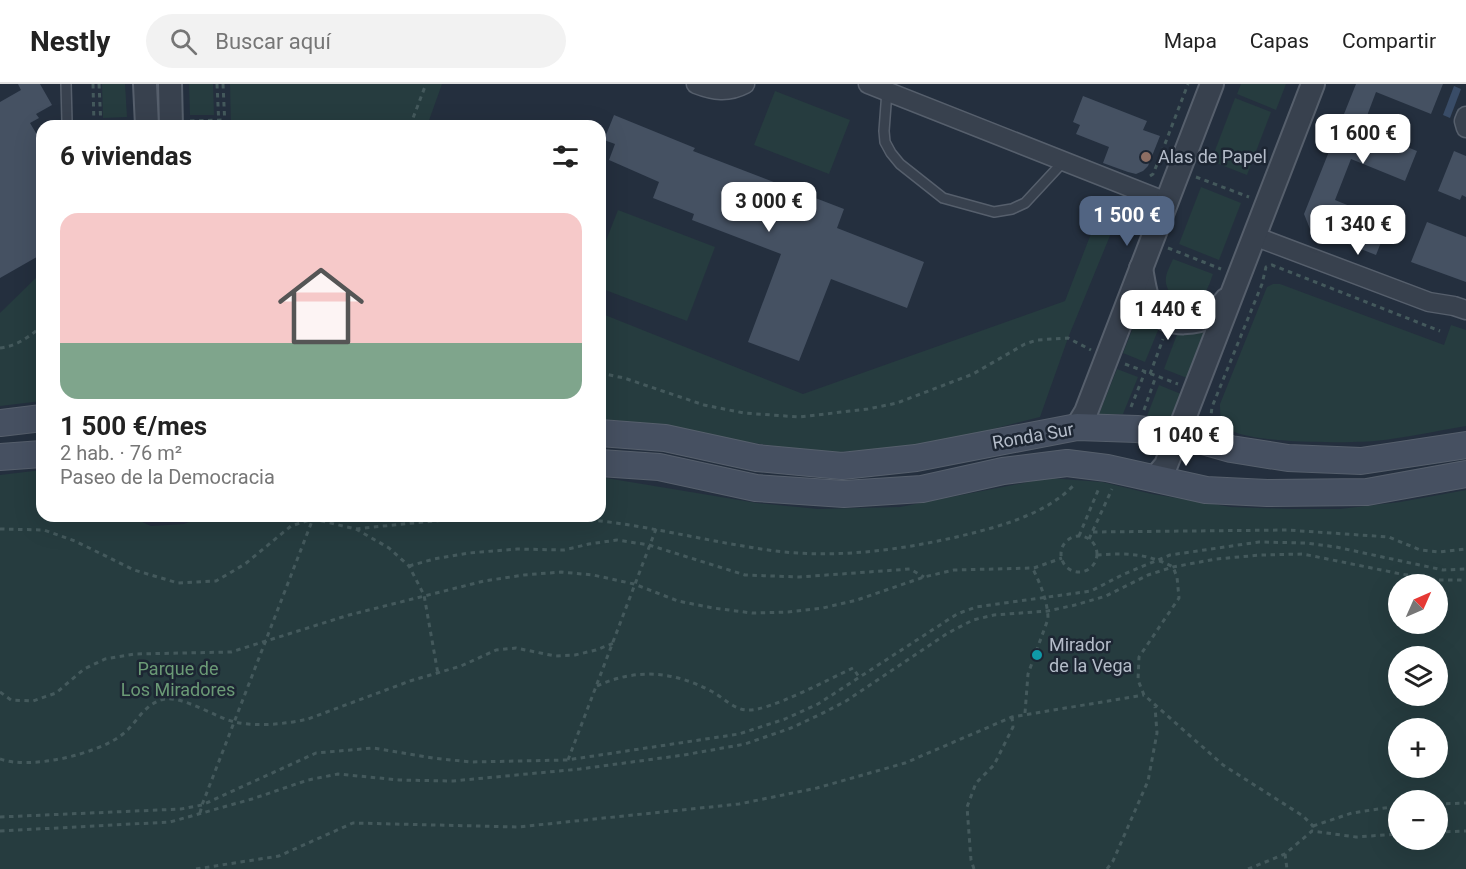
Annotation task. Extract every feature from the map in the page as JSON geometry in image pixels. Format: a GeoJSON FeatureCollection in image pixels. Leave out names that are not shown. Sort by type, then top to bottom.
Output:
{"type":"FeatureCollection","features":[{"type":"Feature","properties":{"kind":"main road"},"geometry":{"type":"LineString","coordinates":[[0,423],[36,419]]}},
{"type":"Feature","properties":{"kind":"main road","name":"Ronda Sur"},"geometry":{"type":"LineString","coordinates":[[606,433],[665,438],[757,458],[842,466],[916,458],[1077,427],[1124,427],[1178,434],[1231,449],[1288,458],[1361,461],[1466,446]]}},
{"type":"Feature","properties":{"kind":"main road"},"geometry":{"type":"LineString","coordinates":[[0,457],[36,454]]}},
{"type":"Feature","properties":{"kind":"main road","name":"Ronda Sur"},"geometry":{"type":"LineString","coordinates":[[606,463],[659,467],[756,488],[844,494],[922,489],[1031,466],[1067,463],[1155,478],[1206,490],[1267,493],[1366,492],[1466,474]]}},
{"type":"Feature","properties":{"kind":"street"},"geometry":{"type":"LineString","coordinates":[[141,120],[145,84]]}},
{"type":"Feature","properties":{"kind":"street"},"geometry":{"type":"LineString","coordinates":[[170,84],[177,120]]}},
{"type":"Feature","properties":{"kind":"street"},"geometry":{"type":"LineString","coordinates":[[702,85],[718,91],[731,90],[745,84]]}},
{"type":"Feature","properties":{"kind":"street"},"geometry":{"type":"LineString","coordinates":[[868,84],[1167,202]]}},
{"type":"Feature","properties":{"kind":"street"},"geometry":{"type":"LineString","coordinates":[[1077,427],[1086,412],[1141,268],[1161,246],[1167,202],[1189,174],[1212,84]]}},
{"type":"Feature","properties":{"kind":"street"},"geometry":{"type":"LineString","coordinates":[[1141,268],[1146,295],[1156,312],[1170,321],[1194,322],[1214,314],[1226,279],[1254,236],[1313,84]]}},
{"type":"Feature","properties":{"kind":"street"},"geometry":{"type":"LineString","coordinates":[[1466,116],[1464,121],[1466,128]]}},
{"type":"Feature","properties":{"kind":"street"},"geometry":{"type":"LineString","coordinates":[[1254,236],[1429,302],[1460,308]]}},
{"type":"Feature","properties":{"kind":"street"},"geometry":{"type":"LineString","coordinates":[[1155,478],[1166,465],[1178,434],[1226,279]]}},
{"type":"Feature","properties":{"kind":"lane"},"geometry":{"type":"LineString","coordinates":[[66,84],[67,120]]}},
{"type":"Feature","properties":{"kind":"lane"},"geometry":{"type":"LineString","coordinates":[[887,91],[885,142],[900,164],[943,198],[994,212],[1012,209],[1025,203],[1064,161]]}},
{"type":"Feature","properties":{"kind":"path"},"geometry":{"type":"LineString","coordinates":[[93,84],[94,120]]}},
{"type":"Feature","properties":{"kind":"path"},"geometry":{"type":"LineString","coordinates":[[99,84],[101,120]]}},
{"type":"Feature","properties":{"kind":"path"},"geometry":{"type":"LineString","coordinates":[[217,84],[219,120],[225,120],[223,84]]}},
{"type":"Feature","properties":{"kind":"path"},"geometry":{"type":"LineString","coordinates":[[412,120],[426,84]]}},
{"type":"Feature","properties":{"kind":"path"},"geometry":{"type":"LineString","coordinates":[[1146,178],[1153,174],[1156,168],[1188,84]]}},
{"type":"Feature","properties":{"kind":"path"},"geometry":{"type":"LineString","coordinates":[[1189,174],[1195,188]]}},
{"type":"Feature","properties":{"kind":"path"},"geometry":{"type":"LineString","coordinates":[[1189,174],[1266,204]]}},
{"type":"Feature","properties":{"kind":"path"},"geometry":{"type":"LineString","coordinates":[[1127,233],[1161,246],[1226,279],[1262,284]]}},
{"type":"Feature","properties":{"kind":"path"},"geometry":{"type":"LineString","coordinates":[[1161,246],[1175,239]]}},
{"type":"Feature","properties":{"kind":"path"},"geometry":{"type":"LineString","coordinates":[[1161,246],[1168,258]]}},
{"type":"Feature","properties":{"kind":"path"},"geometry":{"type":"LineString","coordinates":[[1214,424],[1211,415],[1212,407],[1262,284],[1266,267],[1272,265],[1440,331]]}},
{"type":"Feature","properties":{"kind":"path"},"geometry":{"type":"LineString","coordinates":[[0,348],[11,347],[36,330]]}},
{"type":"Feature","properties":{"kind":"path"},"geometry":{"type":"LineString","coordinates":[[606,374],[624,378],[704,405],[744,413],[799,417],[856,411],[897,403],[973,374],[1025,344],[1037,340],[1068,338],[1107,357],[1193,390]]}},
{"type":"Feature","properties":{"kind":"path"},"geometry":{"type":"LineString","coordinates":[[606,521],[776,551],[867,552],[932,543],[993,528],[1044,509],[1072,487],[1088,466]]}},
{"type":"Feature","properties":{"kind":"path"},"geometry":{"type":"LineString","coordinates":[[0,529],[44,530],[75,541],[134,570],[178,584],[216,581],[245,564],[291,526],[301,522]]}},
{"type":"Feature","properties":{"kind":"path"},"geometry":{"type":"LineString","coordinates":[[200,813],[311,522]]}},
{"type":"Feature","properties":{"kind":"path"},"geometry":{"type":"LineString","coordinates":[[331,522],[356,529],[389,548],[409,566],[424,595],[438,674]]}},
{"type":"Feature","properties":{"kind":"path"},"geometry":{"type":"LineString","coordinates":[[356,529],[429,522]]}},
{"type":"Feature","properties":{"kind":"path"},"geometry":{"type":"LineString","coordinates":[[567,760],[656,529]]}},
{"type":"Feature","properties":{"kind":"path"},"geometry":{"type":"LineString","coordinates":[[1093,532],[1298,530],[1389,537],[1420,550],[1439,552],[1466,549]]}},
{"type":"Feature","properties":{"kind":"path"},"geometry":{"type":"LineString","coordinates":[[1079,536],[1089,539],[1097,550],[1094,565],[1087,571],[1070,570],[1062,558],[1062,548],[1065,543],[1079,536]]}},
{"type":"Feature","properties":{"kind":"path"},"geometry":{"type":"LineString","coordinates":[[409,566],[469,553],[517,549],[564,550],[617,540],[649,545],[745,575],[799,577],[910,569],[924,577]]}},
{"type":"Feature","properties":{"kind":"path"},"geometry":{"type":"LineString","coordinates":[[0,817],[142,812],[202,805],[316,753],[373,748],[470,762],[567,760],[739,734],[785,719],[819,704],[957,614],[976,607],[1091,591],[1170,555],[1259,542],[1306,543],[1336,547],[1443,570],[1466,569]]}},
{"type":"Feature","properties":{"kind":"path"},"geometry":{"type":"LineString","coordinates":[[1097,555],[1127,553],[1150,556],[1173,567],[1178,577],[1179,598],[1139,657],[1138,680],[1144,694],[1155,705],[1223,765],[1303,816],[1312,828],[1356,837],[1388,835]]}},
{"type":"Feature","properties":{"kind":"path"},"geometry":{"type":"LineString","coordinates":[[0,831],[170,822],[308,780],[338,774],[399,780],[453,781],[580,769],[745,744],[791,728],[846,701],[948,633],[973,620],[994,615],[1048,610],[1106,596],[1148,575],[1173,567],[1216,559],[1304,554],[1401,574],[1439,580],[1466,580]]}},
{"type":"Feature","properties":{"kind":"path"},"geometry":{"type":"LineString","coordinates":[[0,692],[11,700],[33,701],[56,693],[84,669],[105,658],[135,654],[231,652],[349,615],[424,595],[484,581],[524,575],[561,572],[593,575],[634,584],[678,601],[752,613],[823,608],[954,570],[1032,567],[1062,558]]}},
{"type":"Feature","properties":{"kind":"path"},"geometry":{"type":"LineString","coordinates":[[1025,713],[1028,674],[1048,620],[1048,610],[1032,567]]}},
{"type":"Feature","properties":{"kind":"path"},"geometry":{"type":"LineString","coordinates":[[0,759],[47,762],[83,754],[123,734],[148,705],[167,699],[196,706],[235,722],[291,723],[308,719],[410,681],[461,666],[496,650],[516,648],[555,656],[574,655],[614,643]]}},
{"type":"Feature","properties":{"kind":"path"},"geometry":{"type":"LineString","coordinates":[[597,686],[616,677],[644,674],[665,675],[712,691],[745,711],[757,710],[776,703],[853,668],[860,678]]}},
{"type":"Feature","properties":{"kind":"path"},"geometry":{"type":"LineString","coordinates":[[196,869],[279,856],[353,823],[518,827],[739,804],[817,788],[905,763],[1025,713],[1144,694]]}},
{"type":"Feature","properties":{"kind":"path"},"geometry":{"type":"LineString","coordinates":[[1107,869],[1113,861],[1148,781],[1157,733],[1155,705]]}},
{"type":"Feature","properties":{"kind":"path"},"geometry":{"type":"LineString","coordinates":[[974,869],[971,860],[967,807],[976,783],[994,765],[1013,727],[1012,717]]}},
{"type":"Feature","properties":{"kind":"path"},"geometry":{"type":"LineString","coordinates":[[1448,804],[1466,803]]}},
{"type":"Feature","properties":{"kind":"path"},"geometry":{"type":"LineString","coordinates":[[1248,869],[1285,854],[1312,828],[1352,813],[1388,808]]}},
{"type":"Feature","properties":{"kind":"path"},"geometry":{"type":"LineString","coordinates":[[1448,832],[1466,831]]}},
{"type":"Feature","properties":{"kind":"path"},"geometry":{"type":"LineString","coordinates":[[1285,854],[1287,869]]}},
{"type":"Feature","properties":{"kind":"green space"},"geometry":{"type":"Polygon","coordinates":[[[102,84],[125,84],[127,117],[103,118],[102,84]]]}},
{"type":"Feature","properties":{"kind":"green space"},"geometry":{"type":"Polygon","coordinates":[[[189,84],[213,84],[214,115],[190,115],[189,84]]]}},
{"type":"Feature","properties":{"kind":"green space"},"geometry":{"type":"Polygon","coordinates":[[[230,84],[442,84],[429,120],[231,120],[230,84]]]}},
{"type":"Feature","properties":{"kind":"green space"},"geometry":{"type":"Polygon","coordinates":[[[1241,84],[1286,84],[1276,110],[1237,94],[1241,84]]]}},
{"type":"Feature","properties":{"kind":"green space"},"geometry":{"type":"Polygon","coordinates":[[[775,91],[850,120],[829,174],[754,145],[775,91]]]}},
{"type":"Feature","properties":{"kind":"green space"},"geometry":{"type":"Polygon","coordinates":[[[1235,98],[1271,112],[1247,175],[1211,161],[1235,98]]]}},
{"type":"Feature","properties":{"kind":"green space"},"geometry":{"type":"Polygon","coordinates":[[[1201,187],[1241,203],[1219,260],[1179,244],[1201,187]]]}},
{"type":"Feature","properties":{"kind":"green space"},"geometry":{"type":"Polygon","coordinates":[[[618,210],[715,247],[687,321],[606,290],[606,241],[618,210]]]}},
{"type":"Feature","properties":{"kind":"green space"},"geometry":{"type":"Polygon","coordinates":[[[1099,213],[1116,221],[1068,338],[1040,417],[906,448],[837,452],[810,451],[740,441],[655,424],[606,420],[606,315],[803,394],[1065,301],[1099,213]]]}},
{"type":"Feature","properties":{"kind":"green space"},"geometry":{"type":"Polygon","coordinates":[[[1173,259],[1213,274],[1207,289],[1196,300],[1184,301],[1172,295],[1168,290],[1166,277],[1173,259]]]}},
{"type":"Feature","properties":{"kind":"green space"},"geometry":{"type":"Polygon","coordinates":[[[36,278],[36,402],[0,406],[0,313],[36,278]]]}},
{"type":"Feature","properties":{"kind":"green space"},"geometry":{"type":"Polygon","coordinates":[[[1280,284],[1444,345],[1451,325],[1466,330],[1466,426],[1386,440],[1343,442],[1273,440],[1252,437],[1225,426],[1221,419],[1220,404],[1267,287],[1280,284]]]}},
{"type":"Feature","properties":{"kind":"green space"},"geometry":{"type":"Polygon","coordinates":[[[1143,303],[1161,323],[1145,362],[1123,353],[1143,303]]]}},
{"type":"Feature","properties":{"kind":"green space"},"geometry":{"type":"Polygon","coordinates":[[[1206,327],[1187,378],[1164,369],[1179,329],[1206,327]]]}},
{"type":"Feature","properties":{"kind":"green space"},"geometry":{"type":"Polygon","coordinates":[[[1117,369],[1138,377],[1123,414],[1099,414],[1117,369]]]}},
{"type":"Feature","properties":{"kind":"green space"},"geometry":{"type":"Polygon","coordinates":[[[1159,385],[1181,394],[1170,419],[1147,416],[1159,385]]]}},
{"type":"Feature","properties":{"kind":"green space","name":"Parque de Los Miradores"},"geometry":{"type":"Polygon","coordinates":[[[36,471],[36,522],[142,522],[151,526],[189,522],[606,522],[606,478],[757,503],[818,509],[900,507],[1049,478],[1102,482],[1152,494],[1231,507],[1289,509],[1340,509],[1400,502],[1466,490],[1466,869],[0,869],[0,475],[36,471]]]}},
{"type":"Feature","properties":{"kind":"water"},"geometry":{"type":"Polygon","coordinates":[[[1454,86],[1461,89],[1450,118],[1443,115],[1454,86]]]}},
{"type":"Feature","properties":{"kind":"building"},"geometry":{"type":"Polygon","coordinates":[[[18,84],[40,84],[52,105],[36,114],[39,118],[30,123],[36,133],[36,257],[0,278],[0,102],[21,90],[18,84]]]}},
{"type":"Feature","properties":{"kind":"building"},"geometry":{"type":"Polygon","coordinates":[[[1356,84],[1443,84],[1431,114],[1376,92],[1362,129],[1417,151],[1405,181],[1351,159],[1335,200],[1389,222],[1376,255],[1310,229],[1304,214],[1356,84]]]}},
{"type":"Feature","properties":{"kind":"building"},"geometry":{"type":"Polygon","coordinates":[[[1083,96],[1147,121],[1143,130],[1160,136],[1148,166],[1143,171],[1136,174],[1103,163],[1109,147],[1076,134],[1080,125],[1073,122],[1083,96]]]}},
{"type":"Feature","properties":{"kind":"building"},"geometry":{"type":"Polygon","coordinates":[[[614,115],[695,148],[693,151],[844,209],[837,228],[924,262],[907,308],[831,279],[799,361],[748,342],[781,254],[692,220],[694,214],[653,198],[659,182],[609,160],[615,144],[606,141],[614,115]]]}},
{"type":"Feature","properties":{"kind":"building"},"geometry":{"type":"Polygon","coordinates":[[[1454,151],[1466,156],[1466,197],[1462,195],[1460,200],[1438,191],[1454,151]]]}},
{"type":"Feature","properties":{"kind":"building"},"geometry":{"type":"Polygon","coordinates":[[[1427,222],[1466,237],[1466,282],[1411,262],[1427,222]]]}},
{"type":"Feature","properties":{"kind":"place","name":"Alas de Papel"},"geometry":{"type":"Point","coordinates":[1146,157]}},
{"type":"Feature","properties":{"kind":"place","name":"Mirador de la Vega"},"geometry":{"type":"Point","coordinates":[1037,655]}}]}
